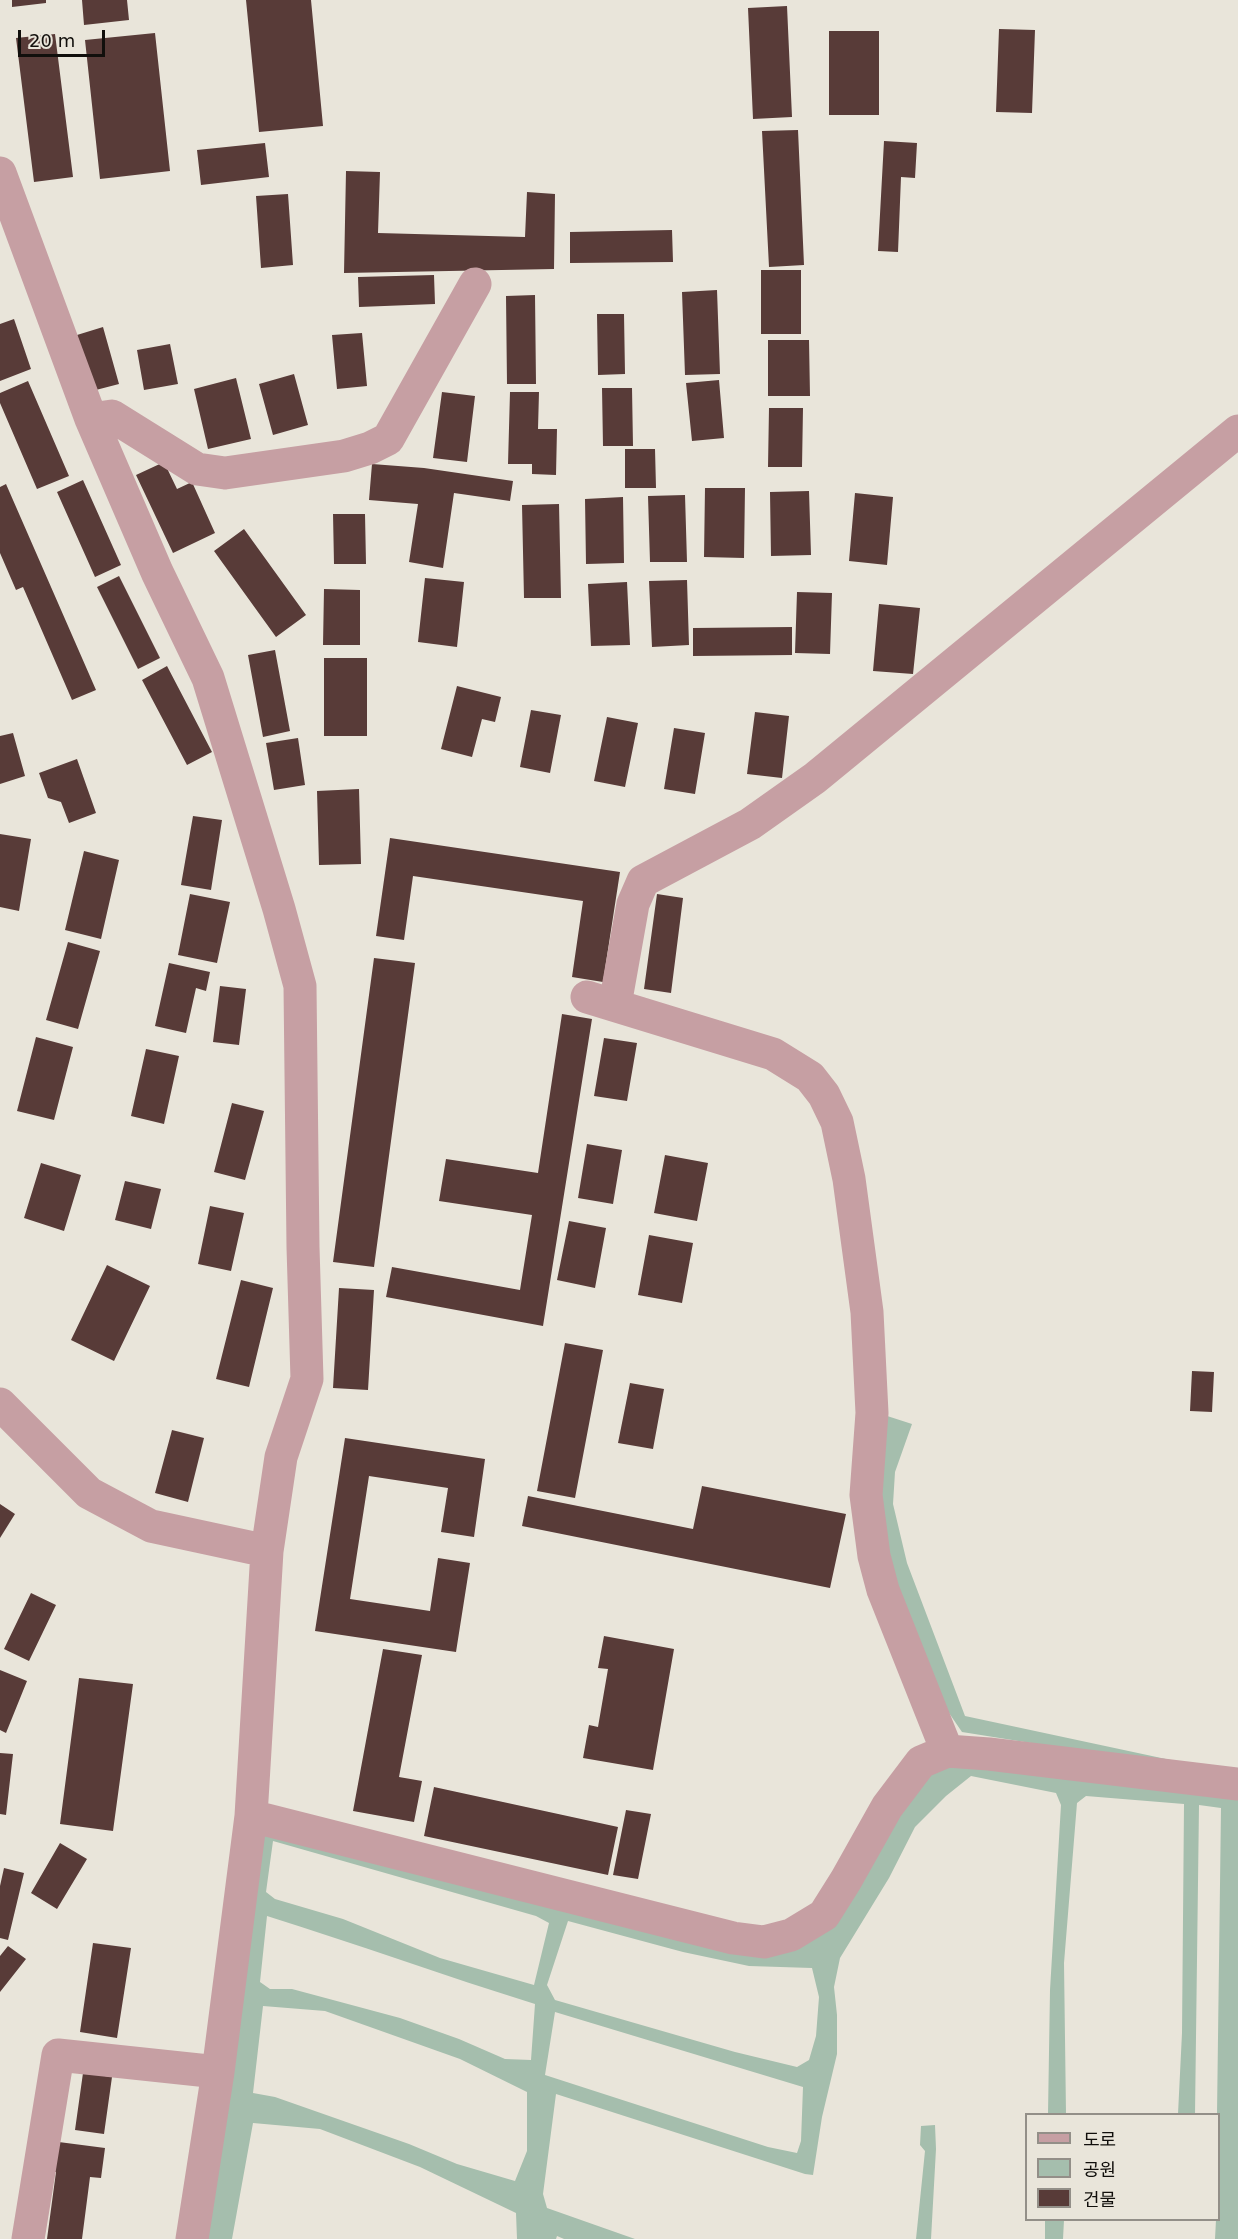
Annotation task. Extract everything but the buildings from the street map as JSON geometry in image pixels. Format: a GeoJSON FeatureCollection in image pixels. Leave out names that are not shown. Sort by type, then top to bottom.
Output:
{"type":"FeatureCollection","features":[{"type":"Feature","properties":{"kind":"street"},"geometry":{"type":"LineString","coordinates":[[0,173],[91,419],[157,572],[208,678],[276,898],[300,986],[307,1379],[281,1457],[267,1551],[251,1816],[218,2072],[192,2239]]}},
{"type":"Feature","properties":{"kind":"street"},"geometry":{"type":"LineString","coordinates":[[91,419],[112,416],[197,469],[225,473],[344,456],[370,448],[388,439],[475,284]]}},
{"type":"Feature","properties":{"kind":"street"},"geometry":{"type":"LineString","coordinates":[[947,1751],[883,1590],[874,1556],[866,1495],[872,1413],[867,1312],[849,1179],[837,1122],[824,1095],[810,1077],[773,1054],[601,1001],[633,904],[643,881],[750,824],[814,778],[1238,431]]}},
{"type":"Feature","properties":{"kind":"street"},"geometry":{"type":"LineString","coordinates":[[0,1404],[89,1493],[151,1526],[267,1551]]}},
{"type":"Feature","properties":{"kind":"street"},"geometry":{"type":"LineString","coordinates":[[251,1816],[733,1938],[764,1941],[791,1935],[824,1915],[887,1807],[921,1762],[947,1751],[1238,1784]]}},
{"type":"Feature","properties":{"kind":"street"},"geometry":{"type":"LineString","coordinates":[[28,2239],[58,2055],[218,2072]]}},
{"type":"Feature","properties":{"kind":"green space"},"geometry":{"type":"Polygon","coordinates":[[[881,1414],[912,1424],[895,1472],[893,1504],[907,1563],[965,1716],[1222,1771],[1213,1772],[962,1732],[936,1694],[888,1564],[882,1522],[881,1414]]]}},
{"type":"Feature","properties":{"kind":"green space"},"geometry":{"type":"Polygon","coordinates":[[[954,1763],[1238,1799],[1238,2239],[1215,2239],[1216,2221],[1220,2221],[1220,2113],[1217,2113],[1221,1808],[1199,1805],[1195,2113],[1178,2113],[1182,2033],[1184,1804],[1086,1796],[1077,1803],[1064,1963],[1066,2113],[1048,2113],[1050,1990],[1061,1805],[1056,1793],[971,1776],[946,1796],[915,1827],[889,1878],[840,1958],[834,1987],[837,2054],[822,2117],[813,2175],[556,2094],[543,2194],[547,2208],[635,2239],[564,2239],[557,2236],[556,2239],[517,2239],[516,2213],[420,2167],[320,2129],[253,2123],[232,2239],[205,2239],[259,1829],[795,1948],[898,1807],[928,1775],[954,1763]],[[273,1841],[266,1892],[275,1899],[343,1919],[440,1958],[534,1985],[549,1923],[536,1916],[273,1841]],[[267,1916],[260,1982],[270,1989],[292,1989],[400,2018],[459,2039],[505,2059],[531,2060],[535,2004],[267,1916]],[[568,1921],[547,1985],[555,2000],[735,2052],[797,2067],[809,2060],[816,2036],[819,1997],[812,1968],[749,1966],[683,1952],[568,1921]],[[263,2006],[253,2093],[275,2097],[409,2144],[457,2164],[515,2181],[527,2151],[527,2092],[460,2059],[325,2011],[263,2006]],[[555,2012],[545,2075],[768,2147],[797,2153],[801,2141],[803,2087],[555,2012]]]}},
{"type":"Feature","properties":{"kind":"green space"},"geometry":{"type":"Polygon","coordinates":[[[935,2125],[936,2149],[931,2239],[916,2239],[925,2151],[920,2145],[921,2126],[935,2125]]]}},
{"type":"Feature","properties":{"kind":"green space"},"geometry":{"type":"Polygon","coordinates":[[[1045,2221],[1064,2221],[1063,2239],[1045,2239],[1045,2221]]]}}]}
